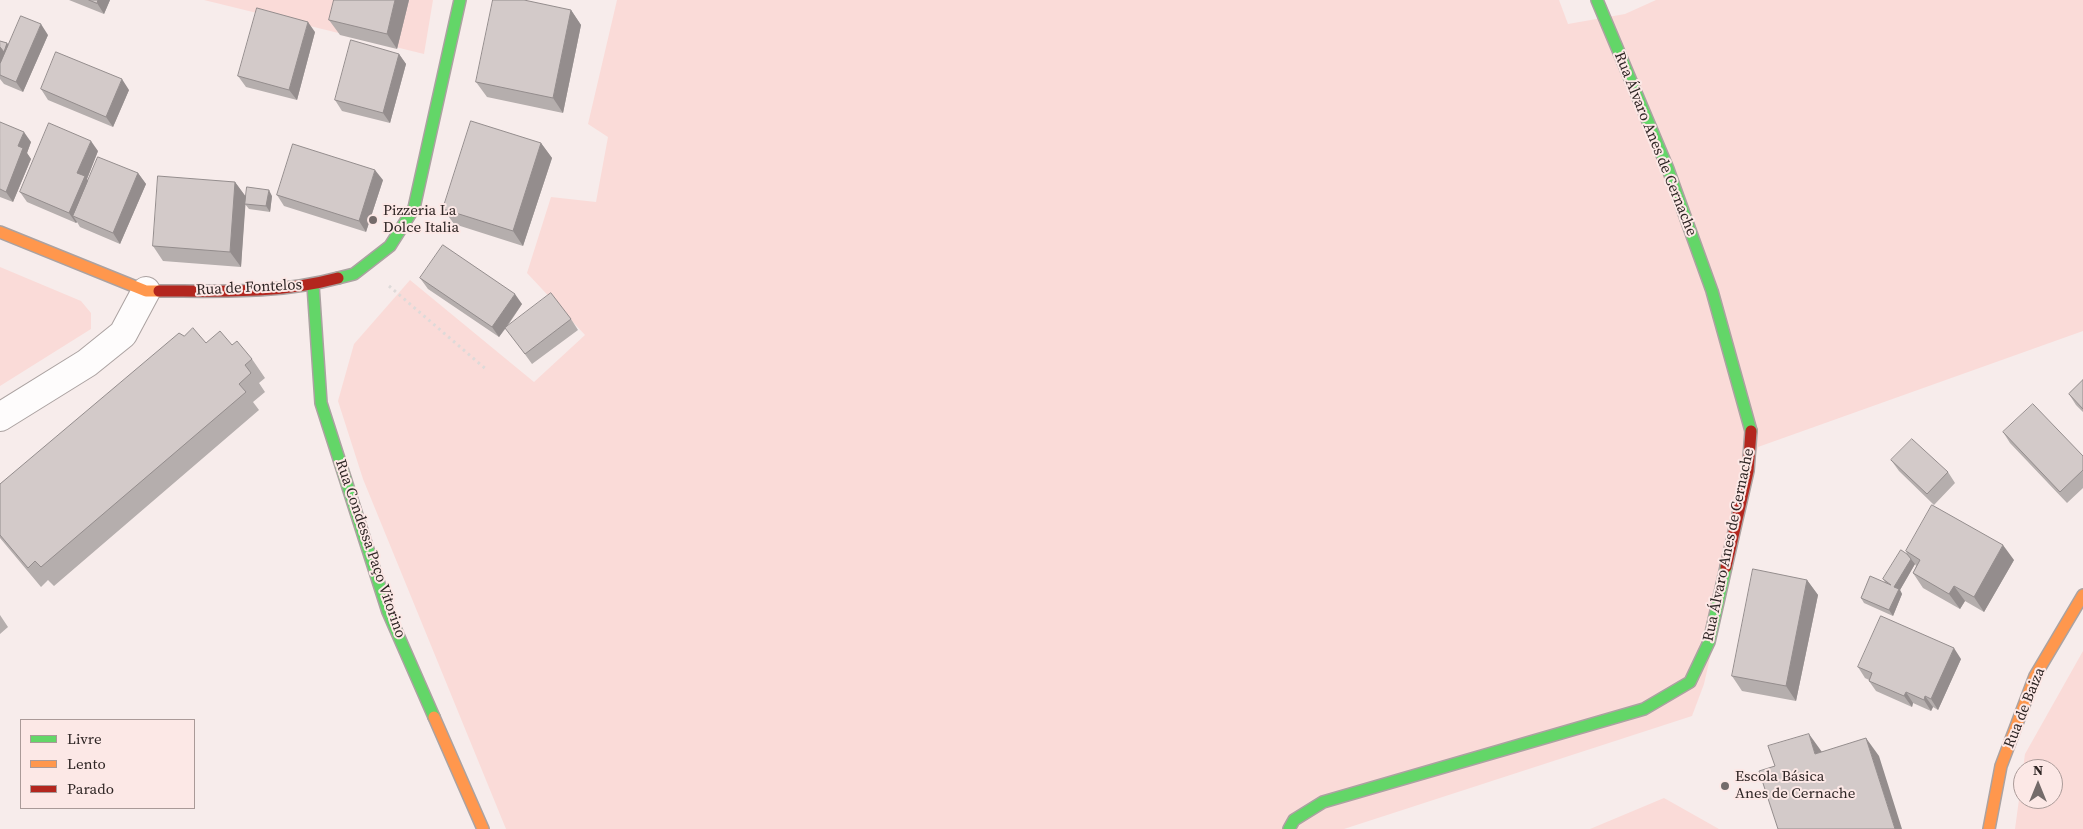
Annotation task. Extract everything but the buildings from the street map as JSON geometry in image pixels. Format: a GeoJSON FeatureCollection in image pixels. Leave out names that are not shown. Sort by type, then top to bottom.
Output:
{"type":"FeatureCollection","features":[{"type":"Feature","properties":{"kind":"street","name":"Rua de Fontelos"},"geometry":{"type":"LineString","coordinates":[[0,232],[146,291],[259,291],[313,285],[354,274],[390,246],[414,208],[460,0]]}},
{"type":"Feature","properties":{"kind":"street","name":"Rua Álvaro Anes de Cernache"},"geometry":{"type":"LineString","coordinates":[[1289,829],[1294,820],[1323,802],[1644,709],[1690,682],[1710,642],[1748,471],[1752,435],[1708,282],[1668,169],[1597,0]]}},
{"type":"Feature","properties":{"kind":"street","name":"Rua Condessa Paço Vitorino"},"geometry":{"type":"LineString","coordinates":[[313,285],[321,402],[388,612],[483,829]]}},
{"type":"Feature","properties":{"kind":"street"},"geometry":{"type":"LineString","coordinates":[[0,417],[87,363],[123,334],[146,291]]}},
{"type":"Feature","properties":{"kind":"street","name":"Rua de Baiza"},"geometry":{"type":"LineString","coordinates":[[1989,829],[2002,766],[2035,676],[2083,595]]}},
{"type":"Feature","properties":{"kind":"path"},"geometry":{"type":"LineString","coordinates":[[365,267],[487,370]]}},
{"type":"Feature","properties":{"kind":"shaded area"},"geometry":{"type":"Polygon","coordinates":[[[204,0],[433,0],[424,54],[204,0]]]}},
{"type":"Feature","properties":{"kind":"shaded area"},"geometry":{"type":"Polygon","coordinates":[[[617,0],[1559,0],[1568,24],[1625,14],[1656,0],[2083,0],[2083,331],[1758,447],[1704,684],[1692,716],[1344,829],[506,829],[363,479],[338,401],[354,344],[410,280],[534,382],[585,335],[527,273],[551,197],[596,202],[608,137],[588,124],[617,0]]]}},
{"type":"Feature","properties":{"kind":"shaded area"},"geometry":{"type":"Polygon","coordinates":[[[0,267],[81,301],[91,313],[91,329],[0,386],[0,267]]]}},
{"type":"Feature","properties":{"kind":"shaded area"},"geometry":{"type":"Polygon","coordinates":[[[2083,651],[2083,829],[2015,829],[2018,809],[2063,809],[2063,759],[2024,759],[2025,754],[2083,651]]]}},
{"type":"Feature","properties":{"kind":"shaded area"},"geometry":{"type":"Polygon","coordinates":[[[1664,798],[1719,829],[1590,829],[1664,798]]]}},
{"type":"Feature","properties":{"kind":"traffic: fast"},"geometry":{"type":"LineString","coordinates":[[338,278],[354,274],[390,246],[414,208],[460,0]]}},
{"type":"Feature","properties":{"kind":"traffic: fast"},"geometry":{"type":"LineString","coordinates":[[1597,0],[1668,169],[1712,291],[1751,431]]}},
{"type":"Feature","properties":{"kind":"traffic: fast"},"geometry":{"type":"LineString","coordinates":[[313,285],[321,403],[388,612],[434,717]]}},
{"type":"Feature","properties":{"kind":"traffic: fast"},"geometry":{"type":"LineString","coordinates":[[1289,829],[1294,820],[1323,802],[1644,709],[1690,682],[1709,642],[1726,567]]}},
{"type":"Feature","properties":{"kind":"traffic: slow"},"geometry":{"type":"LineString","coordinates":[[0,232],[146,291],[159,291]]}},
{"type":"Feature","properties":{"kind":"traffic: slow"},"geometry":{"type":"LineString","coordinates":[[1989,829],[2001,766],[2035,676],[2083,595]]}},
{"type":"Feature","properties":{"kind":"traffic: slow"},"geometry":{"type":"LineString","coordinates":[[434,717],[483,829]]}},
{"type":"Feature","properties":{"kind":"traffic: jam"},"geometry":{"type":"LineString","coordinates":[[159,291],[271,289],[294,287],[338,278]]}},
{"type":"Feature","properties":{"kind":"traffic: jam"},"geometry":{"type":"LineString","coordinates":[[1726,567],[1748,471],[1751,431]]}},
{"type":"Feature","properties":{"kind":"place","name":"Pizzeria La Dolce Italia"},"geometry":{"type":"Point","coordinates":[373,220]}},
{"type":"Feature","properties":{"kind":"place","name":"Escola Básica Anes de Cernache"},"geometry":{"type":"Point","coordinates":[1725,786]}}]}
